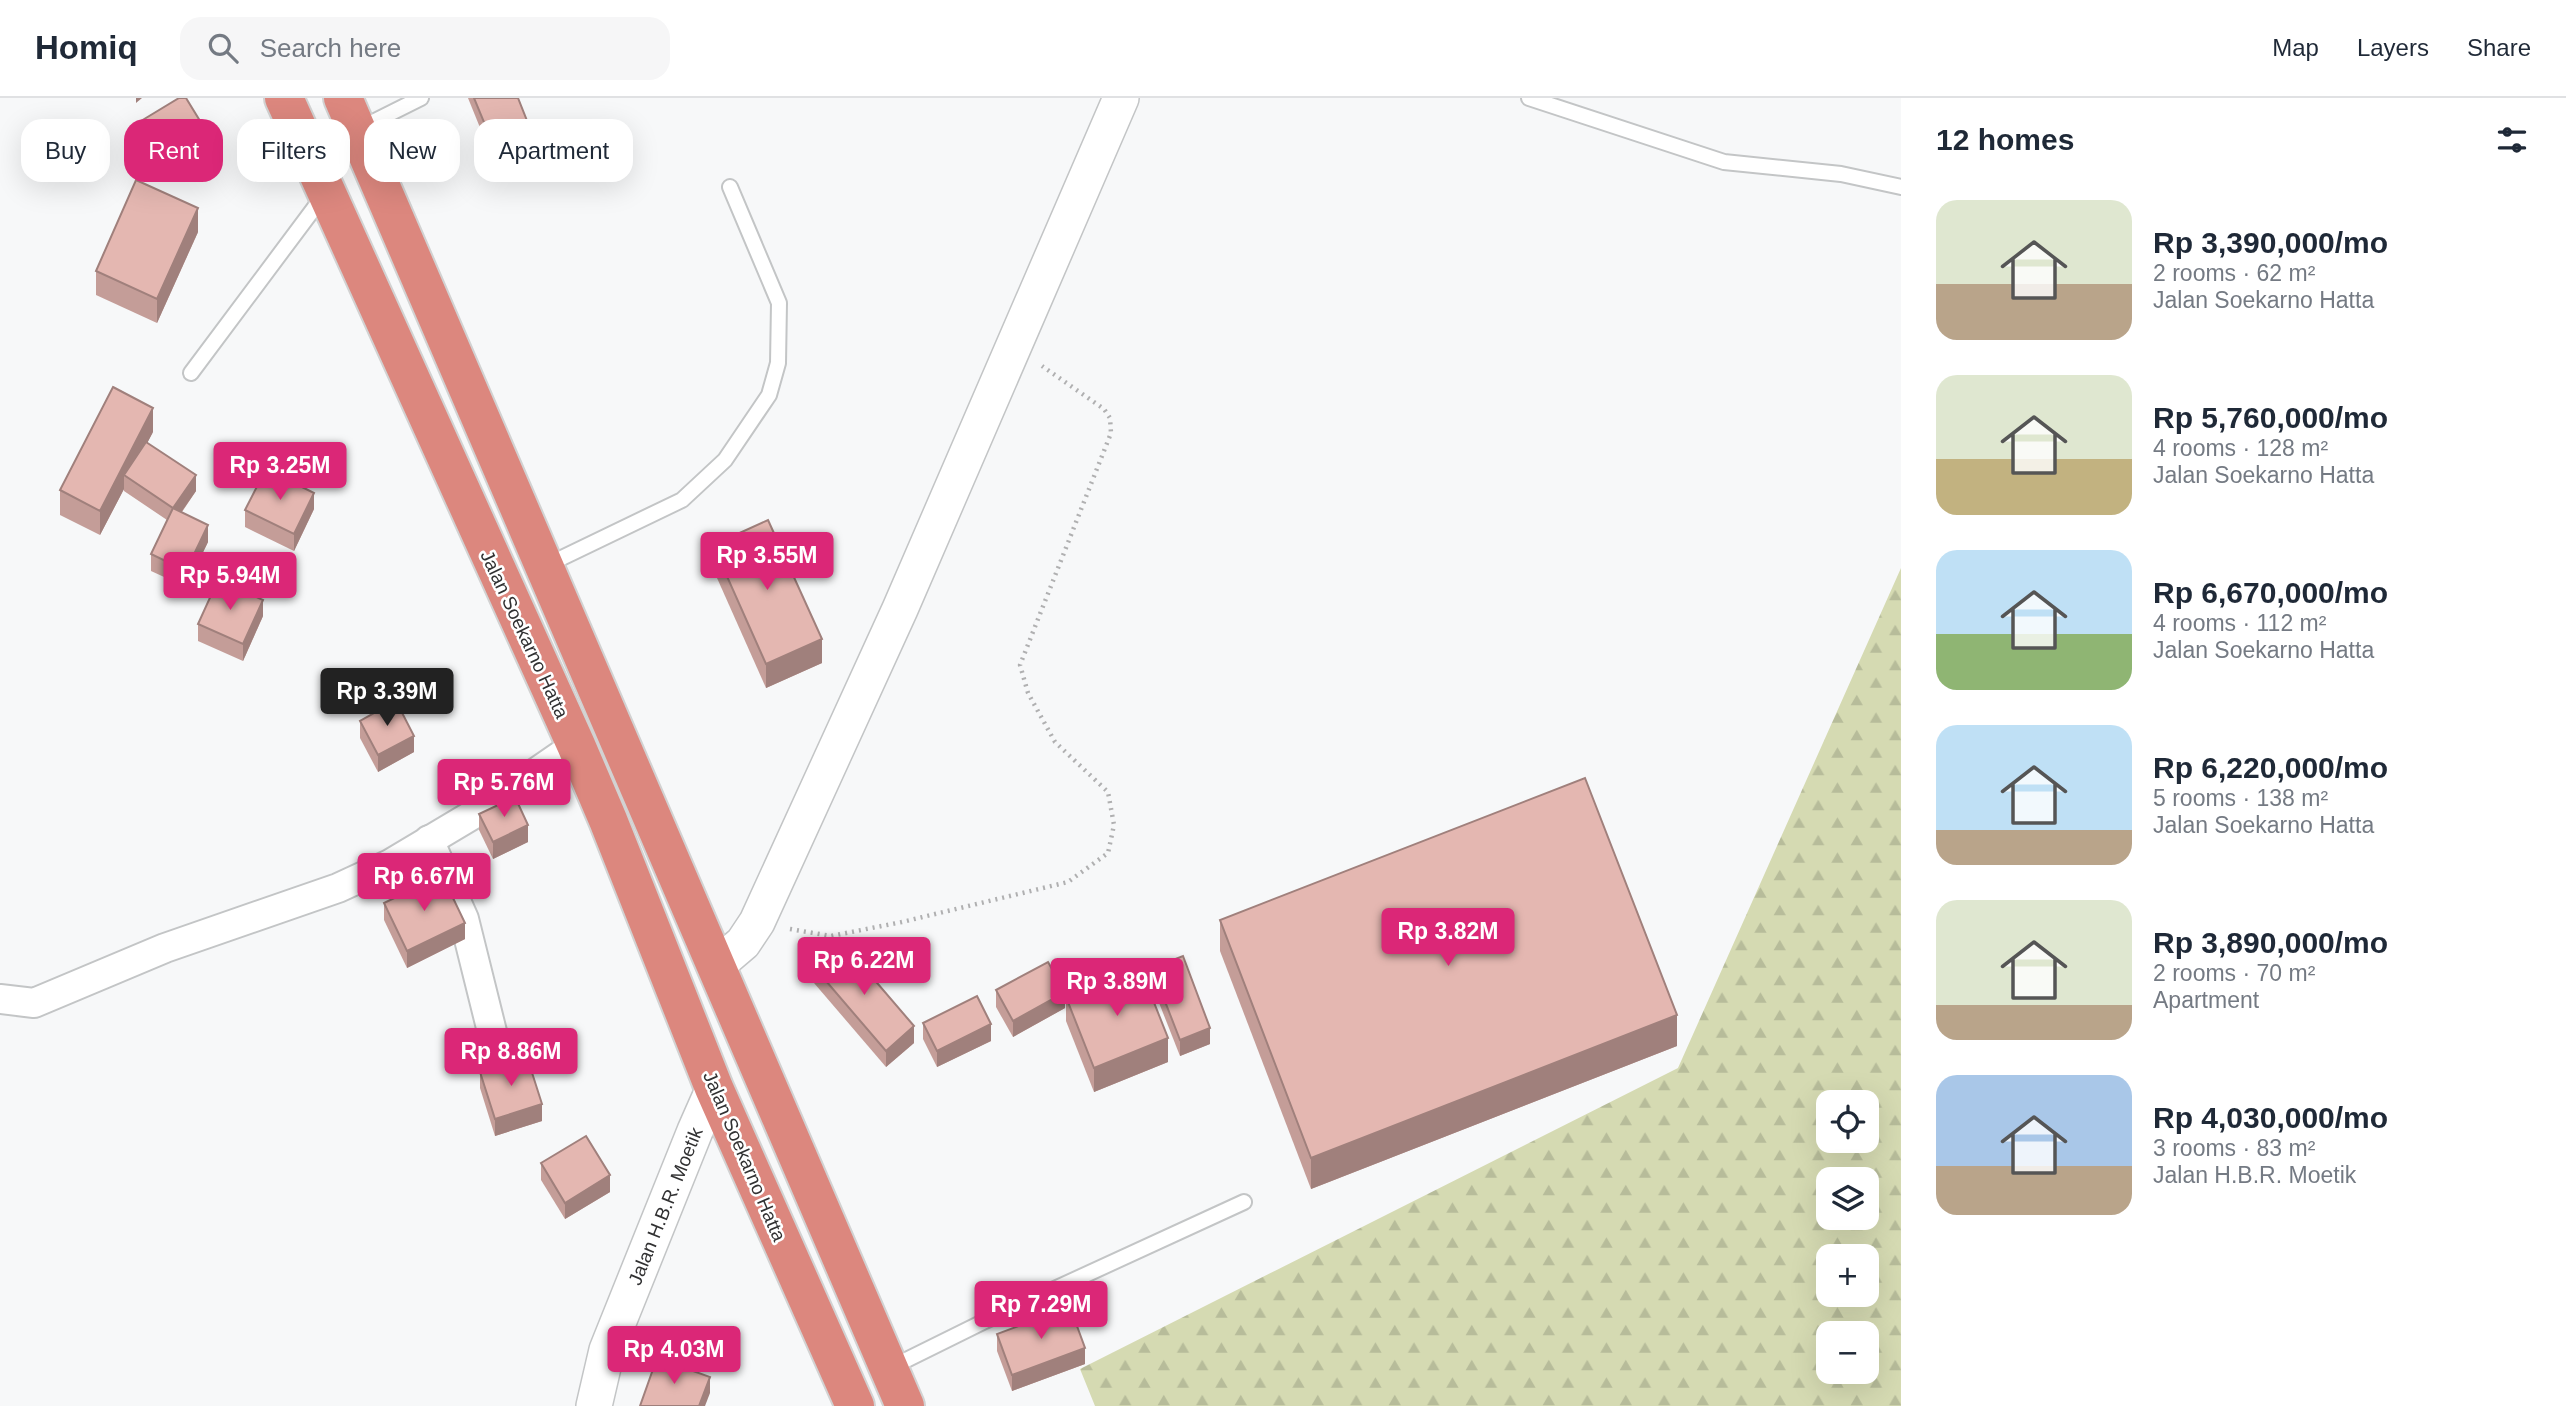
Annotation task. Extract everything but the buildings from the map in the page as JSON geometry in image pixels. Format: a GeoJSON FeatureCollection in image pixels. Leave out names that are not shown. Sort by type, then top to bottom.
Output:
{"type":"FeatureCollection","features":[{"type":"Feature","properties":{"kind":"highway","name":"Jalan Soekarno Hatta"},"geometry":{"type":"LineString","coordinates":[[284,98],[325,194],[576,745],[714,1088],[855,1406]]}},
{"type":"Feature","properties":{"kind":"highway"},"geometry":{"type":"LineString","coordinates":[[350,114],[905,1406]]}},
{"type":"Feature","properties":{"kind":"street"},"geometry":{"type":"LineString","coordinates":[[716,966],[743,943],[757,922],[900,609],[1121,98]]}},
{"type":"Feature","properties":{"kind":"street"},"geometry":{"type":"LineString","coordinates":[[0,999],[34,1003],[165,948],[338,888],[390,864],[489,806],[576,745]]}},
{"type":"Feature","properties":{"kind":"street"},"geometry":{"type":"LineString","coordinates":[[429,839],[464,919],[503,1076]]}},
{"type":"Feature","properties":{"kind":"street","name":"Jalan H.B.R. Moetik"},"geometry":{"type":"LineString","coordinates":[[594,1406],[607,1350],[689,1143],[714,1088]]}},
{"type":"Feature","properties":{"kind":"lane"},"geometry":{"type":"LineString","coordinates":[[350,114],[421,98]]}},
{"type":"Feature","properties":{"kind":"lane"},"geometry":{"type":"LineString","coordinates":[[1529,98],[1724,162],[1841,174],[1901,187]]}},
{"type":"Feature","properties":{"kind":"lane"},"geometry":{"type":"LineString","coordinates":[[543,567],[681,500],[725,460],[769,395],[778,363],[779,303],[730,187]]}},
{"type":"Feature","properties":{"kind":"lane"},"geometry":{"type":"LineString","coordinates":[[191,373],[325,194]]}},
{"type":"Feature","properties":{"kind":"lane"},"geometry":{"type":"LineString","coordinates":[[889,1369],[985,1321],[1244,1202]]}},
{"type":"Feature","properties":{"kind":"path"},"geometry":{"type":"LineString","coordinates":[[757,922],[831,936],[902,922],[1068,882],[1108,853],[1114,825],[1108,792],[1055,742],[1028,693],[1020,665],[1111,433],[1110,418],[1104,409],[1013,346]]}},
{"type":"Feature","properties":{"kind":"green space"},"geometry":{"type":"Polygon","coordinates":[[[1901,568],[1901,1406],[1095,1406],[1080,1369],[1678,1068],[1901,568]]]}}]}
